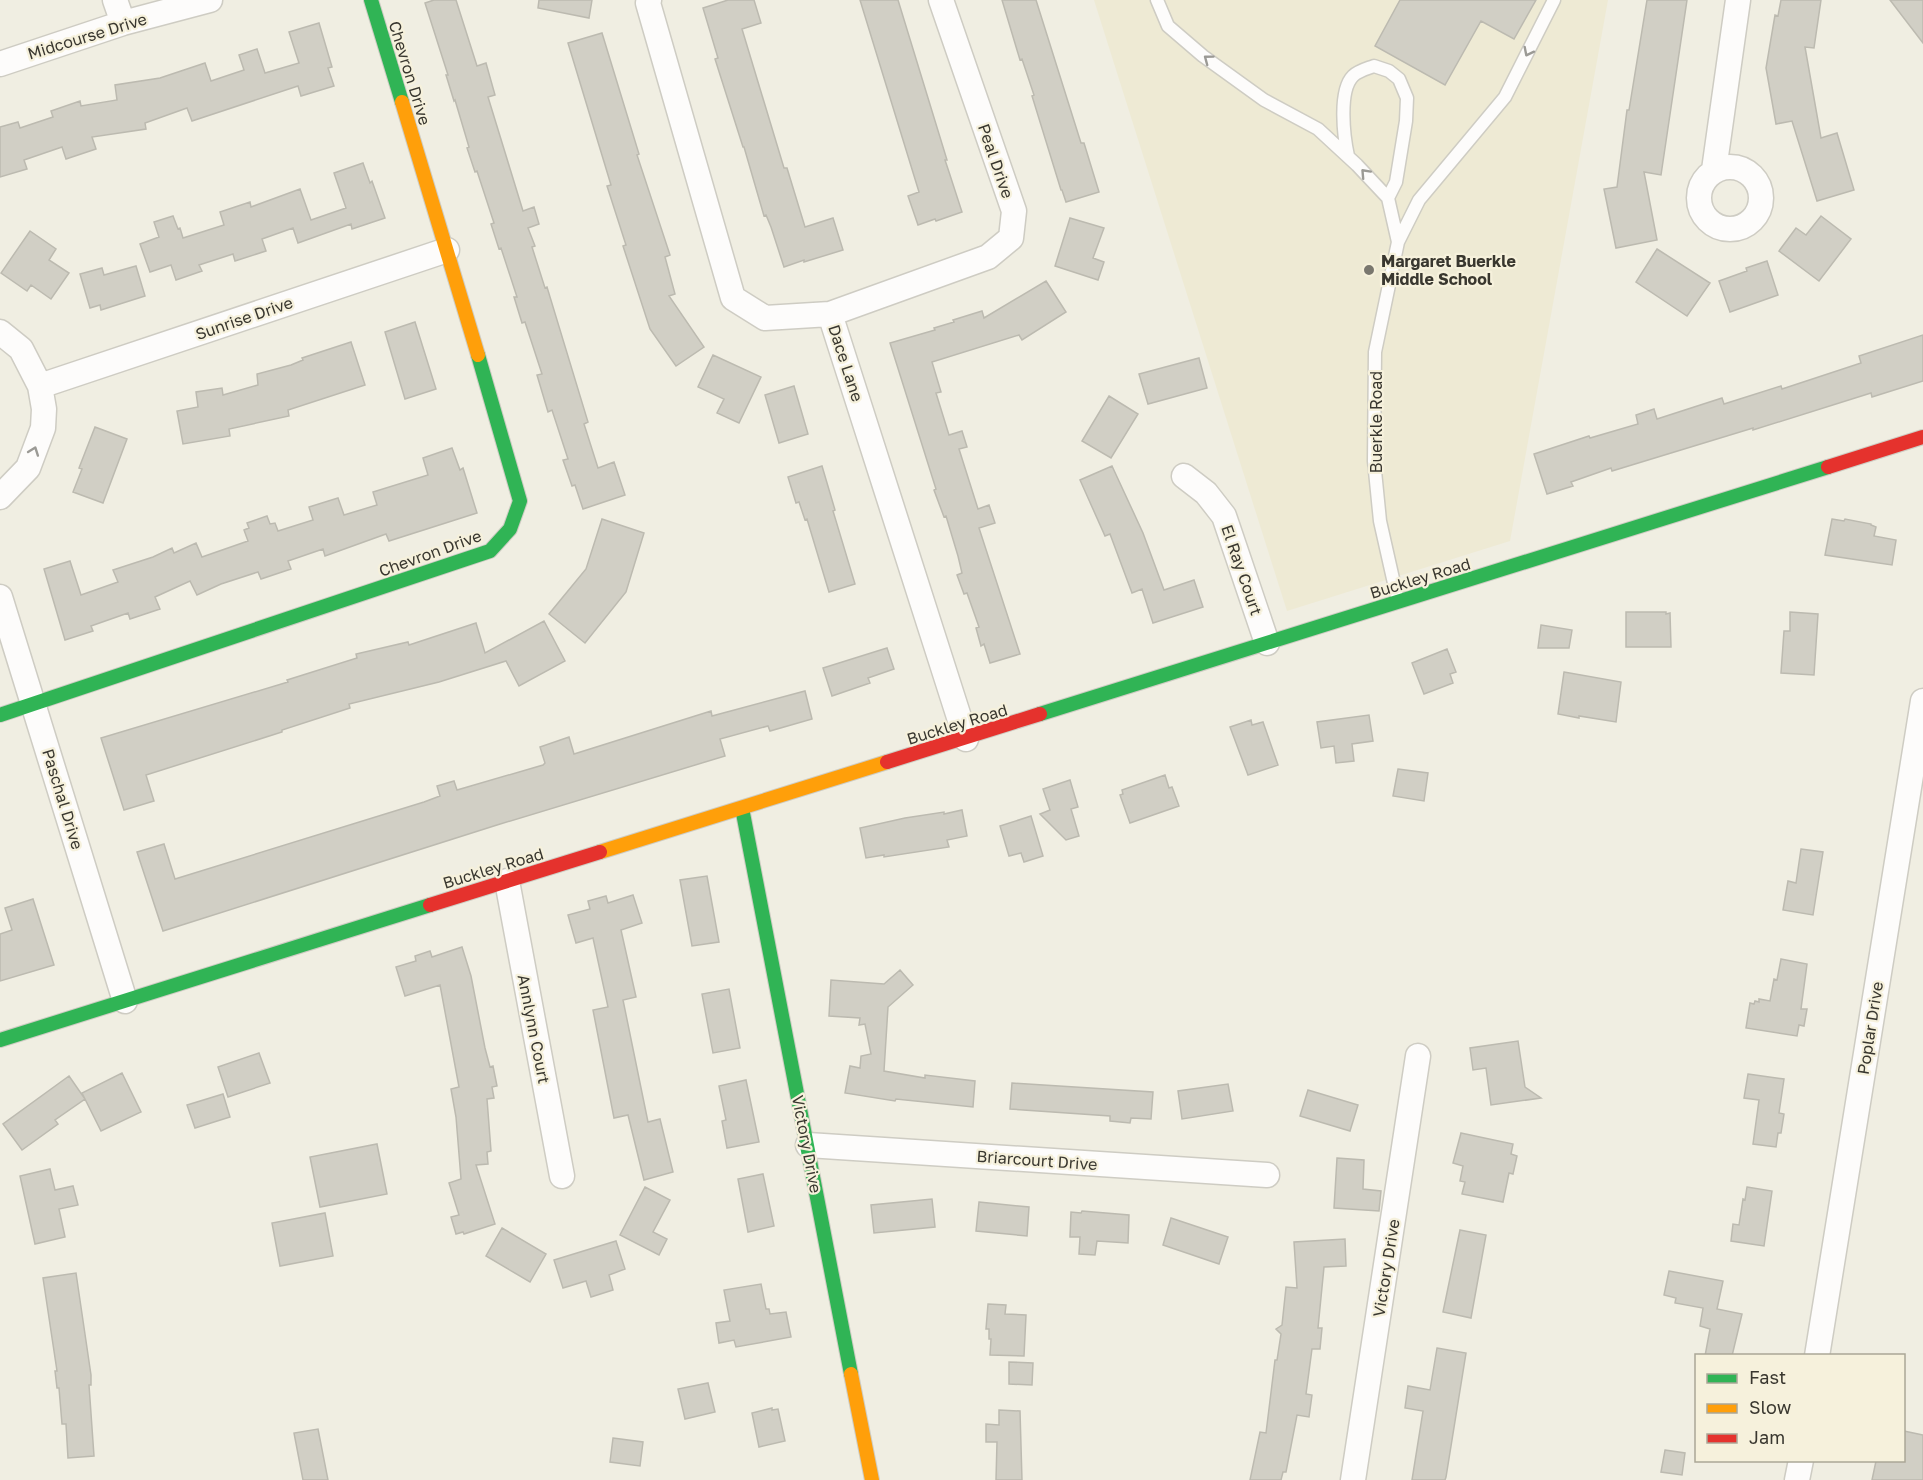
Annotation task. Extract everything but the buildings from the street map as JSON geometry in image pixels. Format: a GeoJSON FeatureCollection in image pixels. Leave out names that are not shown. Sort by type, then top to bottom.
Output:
{"type":"FeatureCollection","features":[{"type":"Feature","properties":{"kind":"street"},"geometry":{"type":"LineString","coordinates":[[115,0],[123,23]]}},
{"type":"Feature","properties":{"kind":"street","name":"Midcourse Drive"},"geometry":{"type":"LineString","coordinates":[[0,64],[123,23],[210,0]]}},
{"type":"Feature","properties":{"kind":"street","name":"Chevron Drive"},"geometry":{"type":"LineString","coordinates":[[0,715],[490,551],[510,529],[520,501],[371,0]]}},
{"type":"Feature","properties":{"kind":"street","name":"Dace Lane"},"geometry":{"type":"LineString","coordinates":[[650,0],[648,3],[733,298],[765,318],[830,314],[966,739]]}},
{"type":"Feature","properties":{"kind":"street","name":"Peal Drive"},"geometry":{"type":"LineString","coordinates":[[830,314],[988,257],[1011,238],[1014,211],[940,0]]}},
{"type":"Feature","properties":{"kind":"street"},"geometry":{"type":"LineString","coordinates":[[1714,170],[1738,0]]}},
{"type":"Feature","properties":{"kind":"street","name":"Sunrise Drive"},"geometry":{"type":"LineString","coordinates":[[40,386],[447,250]]}},
{"type":"Feature","properties":{"kind":"street"},"geometry":{"type":"LineString","coordinates":[[0,332],[21,349],[40,386],[44,409],[43,429],[28,468],[0,497]]}},
{"type":"Feature","properties":{"kind":"street","name":"Buckley Road"},"geometry":{"type":"LineString","coordinates":[[0,1040],[966,739],[1923,437]]}},
{"type":"Feature","properties":{"kind":"street","name":"El Ray Court"},"geometry":{"type":"LineString","coordinates":[[1184,476],[1206,493],[1224,516],[1267,643]]}},
{"type":"Feature","properties":{"kind":"street","name":"Paschal Drive"},"geometry":{"type":"LineString","coordinates":[[0,597],[125,1001]]}},
{"type":"Feature","properties":{"kind":"street","name":"Poplar Drive"},"geometry":{"type":"LineString","coordinates":[[1817,1354],[1923,701]]}},
{"type":"Feature","properties":{"kind":"street","name":"Victory Drive"},"geometry":{"type":"LineString","coordinates":[[742,808],[872,1480]]}},
{"type":"Feature","properties":{"kind":"street","name":"Annlynn Court"},"geometry":{"type":"LineString","coordinates":[[507,881],[562,1176]]}},
{"type":"Feature","properties":{"kind":"street","name":"Victory Drive"},"geometry":{"type":"LineString","coordinates":[[1353,1480],[1418,1056]]}},
{"type":"Feature","properties":{"kind":"street","name":"Briarcourt Drive"},"geometry":{"type":"LineString","coordinates":[[808,1145],[1267,1176]]}},
{"type":"Feature","properties":{"kind":"street"},"geometry":{"type":"LineString","coordinates":[[1797,1480],[1800,1462]]}},
{"type":"Feature","properties":{"kind":"lane"},"geometry":{"type":"LineString","coordinates":[[1157,0],[1168,26],[1203,56],[1264,100],[1318,129],[1348,156],[1388,198],[1396,183],[1406,121],[1407,98],[1398,79],[1389,71],[1374,66],[1360,71],[1351,78],[1345,95],[1344,113],[1345,144],[1348,156]]}},
{"type":"Feature","properties":{"kind":"lane","name":"Buerkle Road"},"geometry":{"type":"LineString","coordinates":[[1398,602],[1380,521],[1374,461],[1375,352],[1398,242],[1419,200],[1505,97],[1554,0]]}},
{"type":"Feature","properties":{"kind":"lane","name":"Buerkle Road"},"geometry":{"type":"LineString","coordinates":[[1388,198],[1398,242]]}},
{"type":"Feature","properties":{"kind":"shaded area","name":"Margaret Buerkle Middle School"},"geometry":{"type":"Polygon","coordinates":[[[1094,0],[1608,0],[1510,541],[1287,611],[1094,0]]]}},
{"type":"Feature","properties":{"kind":"traffic: fast"},"geometry":{"type":"LineString","coordinates":[[371,0],[402,102]]}},
{"type":"Feature","properties":{"kind":"traffic: fast"},"geometry":{"type":"LineString","coordinates":[[0,715],[490,551],[510,529],[520,501],[478,355]]}},
{"type":"Feature","properties":{"kind":"traffic: fast"},"geometry":{"type":"LineString","coordinates":[[1040,714],[1828,467]]}},
{"type":"Feature","properties":{"kind":"traffic: fast"},"geometry":{"type":"LineString","coordinates":[[742,808],[851,1374]]}},
{"type":"Feature","properties":{"kind":"traffic: fast"},"geometry":{"type":"LineString","coordinates":[[0,1040],[430,905]]}},
{"type":"Feature","properties":{"kind":"traffic: slow"},"geometry":{"type":"LineString","coordinates":[[402,102],[478,355]]}},
{"type":"Feature","properties":{"kind":"traffic: slow"},"geometry":{"type":"LineString","coordinates":[[600,852],[887,762]]}},
{"type":"Feature","properties":{"kind":"traffic: slow"},"geometry":{"type":"LineString","coordinates":[[851,1374],[872,1480]]}},
{"type":"Feature","properties":{"kind":"traffic: jam"},"geometry":{"type":"LineString","coordinates":[[1828,467],[1923,437]]}},
{"type":"Feature","properties":{"kind":"traffic: jam"},"geometry":{"type":"LineString","coordinates":[[887,762],[1040,714]]}},
{"type":"Feature","properties":{"kind":"traffic: jam"},"geometry":{"type":"LineString","coordinates":[[430,905],[600,852]]}},
{"type":"Feature","properties":{"kind":"place","name":"Margaret Buerkle Middle School"},"geometry":{"type":"Point","coordinates":[1369,270]}}]}
